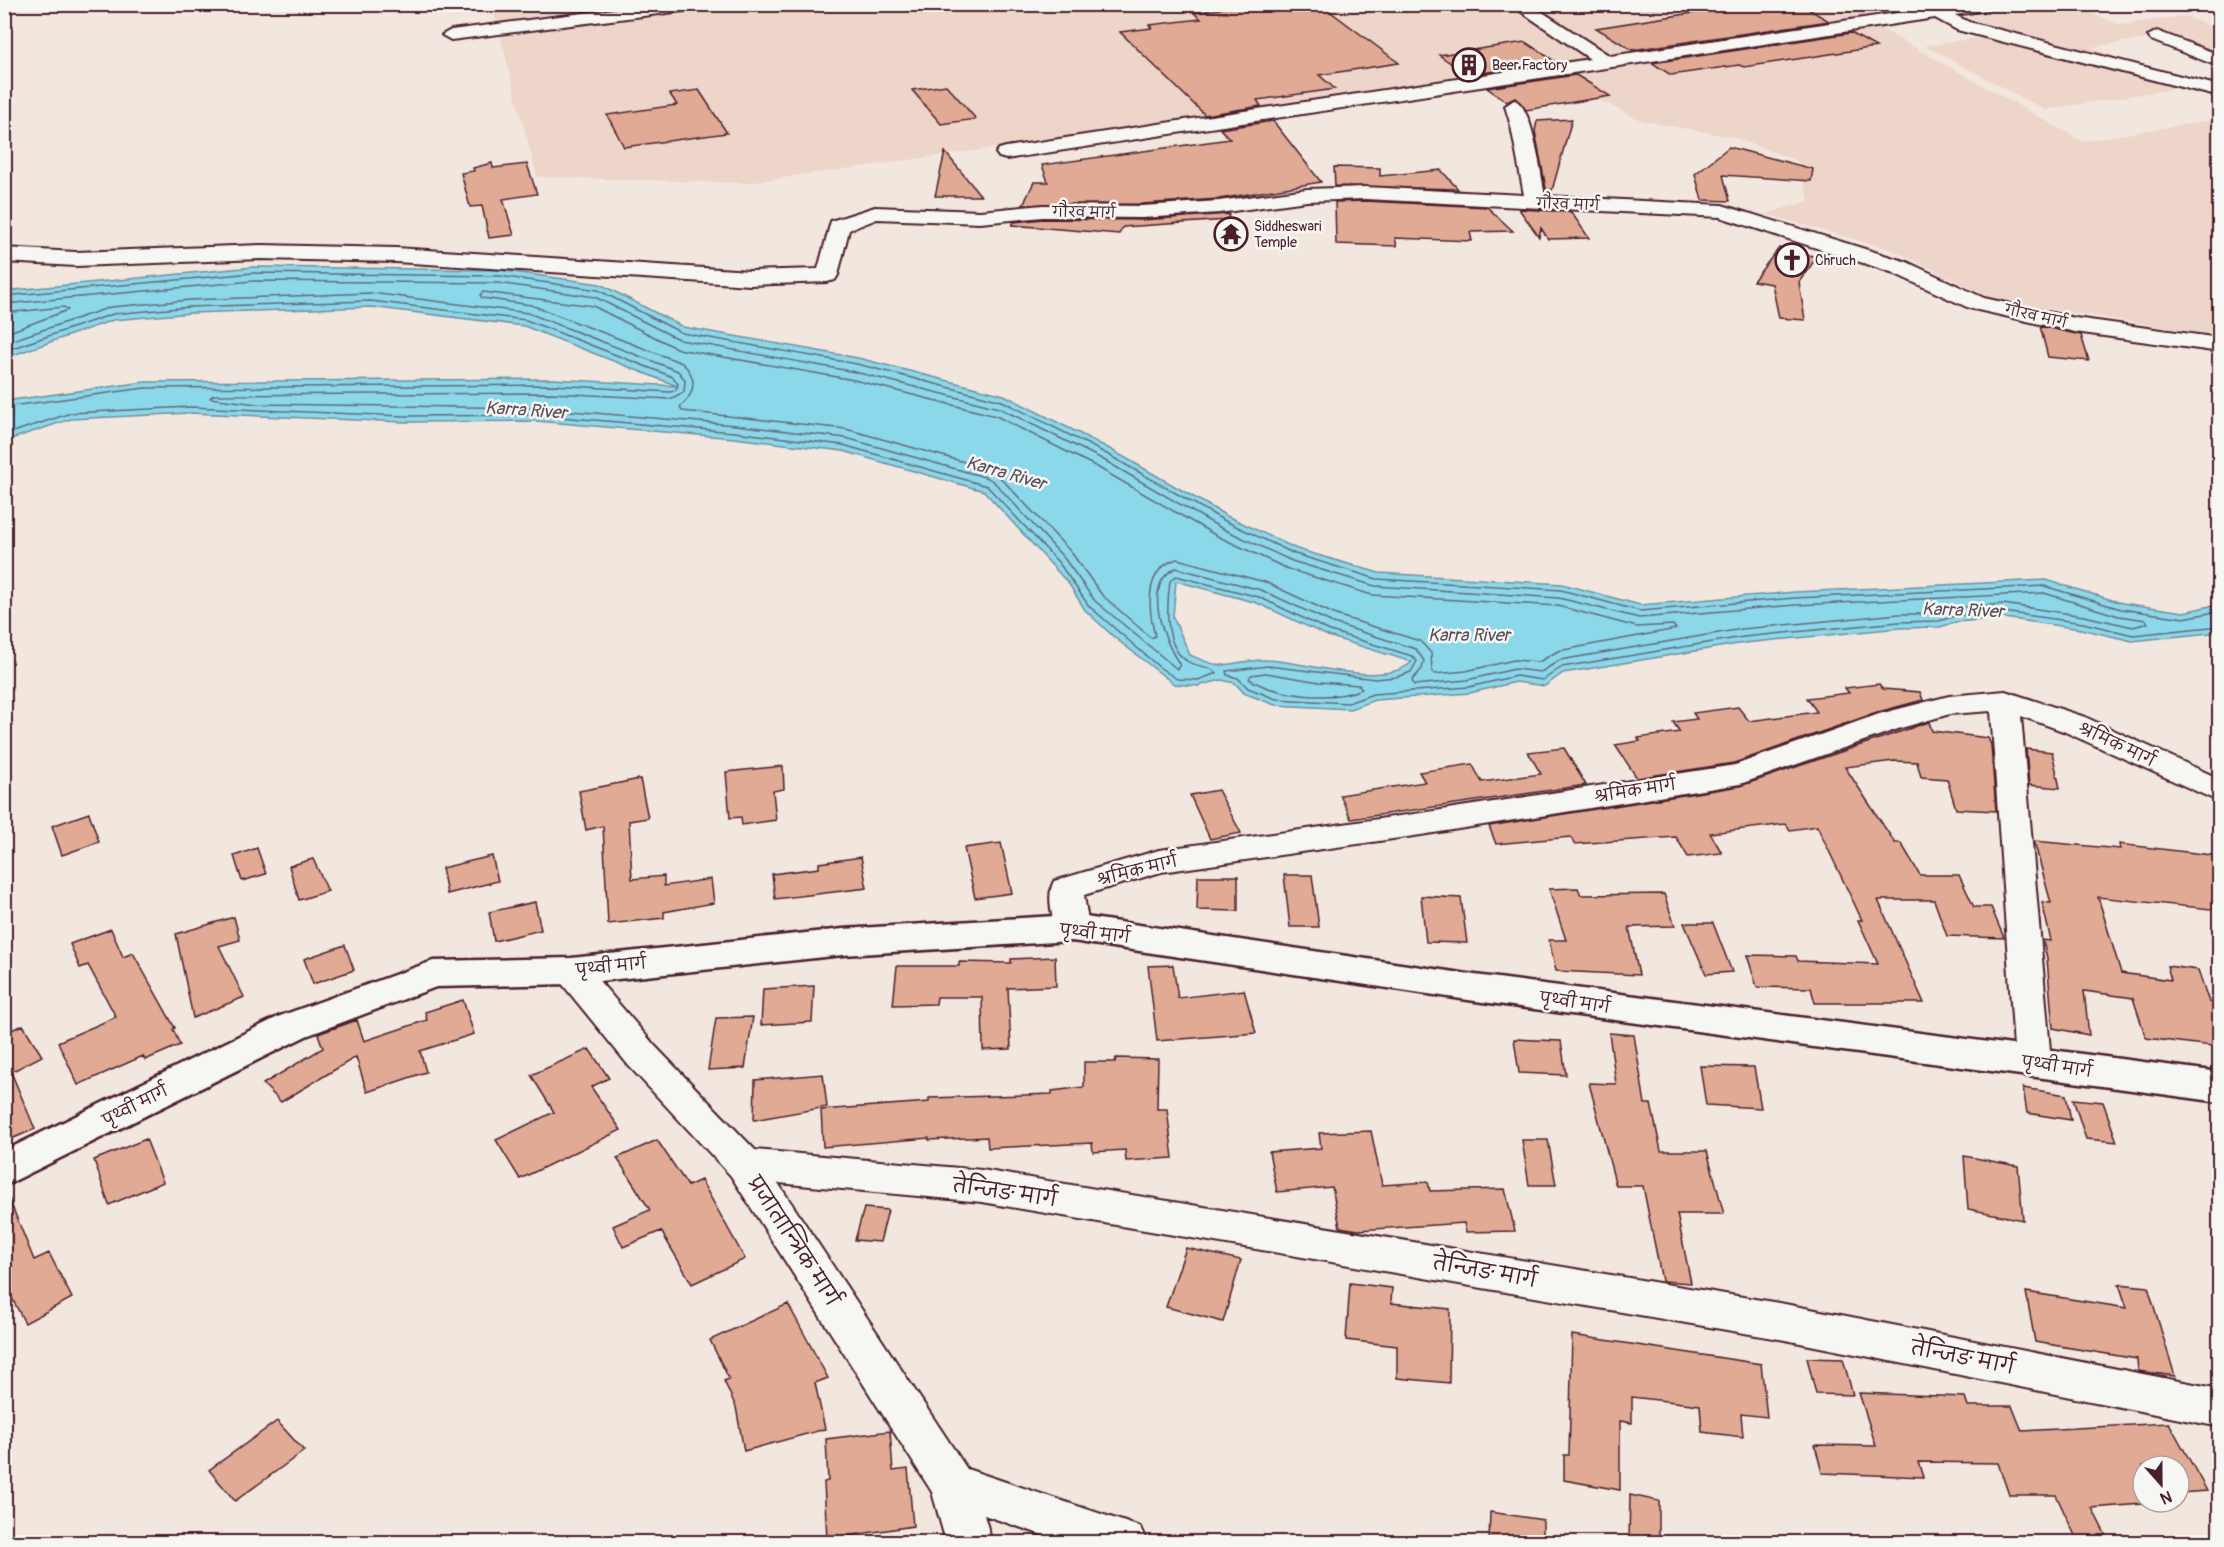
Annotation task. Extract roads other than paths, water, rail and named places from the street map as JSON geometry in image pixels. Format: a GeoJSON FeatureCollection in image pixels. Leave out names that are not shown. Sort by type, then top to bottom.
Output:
{"type":"FeatureCollection","features":[{"type":"Feature","properties":{"kind":"street"},"geometry":{"type":"LineString","coordinates":[[452,35],[699,4]]}},
{"type":"Feature","properties":{"kind":"street"},"geometry":{"type":"LineString","coordinates":[[1518,4],[1609,64]]}},
{"type":"Feature","properties":{"kind":"street"},"geometry":{"type":"LineString","coordinates":[[1006,153],[1609,64],[1994,4]]}},
{"type":"Feature","properties":{"kind":"street"},"geometry":{"type":"LineString","coordinates":[[1937,13],[1963,26],[2220,92]]}},
{"type":"Feature","properties":{"kind":"street"},"geometry":{"type":"LineString","coordinates":[[2157,36],[2220,62]]}},
{"type":"Feature","properties":{"kind":"street"},"geometry":{"type":"LineString","coordinates":[[1514,106],[1521,126],[1536,204]]}},
{"type":"Feature","properties":{"kind":"street","name":"गौरव मार्ग"},"geometry":{"type":"LineString","coordinates":[[4,255],[76,259],[261,252],[396,255],[750,278],[827,275],[839,226],[875,213],[980,217],[1043,211],[1142,212],[1219,207],[1307,195],[1365,193],[1536,204],[1722,211],[1899,267],[1977,303],[2075,325],[2220,345]]}},
{"type":"Feature","properties":{"kind":"street"},"geometry":{"type":"LineString","coordinates":[[2005,700],[2033,1062]]}},
{"type":"Feature","properties":{"kind":"street","name":"श्रमिक मार्ग"},"geometry":{"type":"LineString","coordinates":[[1072,928],[1066,889],[1159,861],[1421,824],[1740,774],[1890,720],[1949,705],[2005,700],[2074,724],[2220,792]]}},
{"type":"Feature","properties":{"kind":"street","name":"पृथ्वी मार्ग"},"geometry":{"type":"LineString","coordinates":[[4,1170],[293,1026],[433,974],[571,970],[843,942],[1072,928],[1475,988],[2220,1087]]}},
{"type":"Feature","properties":{"kind":"street","name":"प्रजातान्त्रिक मार्ग"},"geometry":{"type":"LineString","coordinates":[[571,970],[642,1056],[745,1165],[952,1484],[969,1542]]}},
{"type":"Feature","properties":{"kind":"street","name":"तेन्जिङ मार्ग"},"geometry":{"type":"LineString","coordinates":[[745,1165],[1006,1190],[1785,1322],[2220,1408]]}},
{"type":"Feature","properties":{"kind":"street"},"geometry":{"type":"LineString","coordinates":[[952,1484],[1124,1542]]}},
{"type":"Feature","properties":{"kind":"water","name":"Karra River"},"geometry":{"type":"Polygon","coordinates":[[[253,267],[499,270],[600,284],[683,327],[858,358],[1004,395],[1108,448],[1227,516],[1297,549],[1379,573],[1562,584],[1640,605],[1795,592],[2046,580],[2122,603],[2184,612],[2219,604],[2219,632],[2132,641],[2081,629],[2004,618],[1956,622],[1940,627],[1900,628],[1744,643],[1563,673],[1545,686],[1516,682],[1470,693],[1375,700],[1350,709],[1275,705],[1244,693],[1235,683],[1221,680],[1198,686],[1174,684],[1115,638],[1085,610],[1069,584],[984,491],[843,451],[734,438],[536,421],[404,422],[190,413],[71,419],[5,441],[5,401],[145,382],[553,379],[677,386],[524,326],[371,307],[191,313],[113,320],[5,358],[5,291],[253,267]],[[1176,581],[1173,617],[1190,655],[1213,664],[1267,660],[1342,672],[1382,673],[1398,670],[1412,662],[1328,636],[1257,603],[1176,581]]]}},
{"type":"Feature","properties":{"kind":"place","name":"Beer Factory"},"geometry":{"type":"Point","coordinates":[1469,65]}},
{"type":"Feature","properties":{"kind":"place","name":"Siddheswari Temple"},"geometry":{"type":"Point","coordinates":[1231,234]}},
{"type":"Feature","properties":{"kind":"place","name":"Chruch"},"geometry":{"type":"Point","coordinates":[1792,260]}}]}
